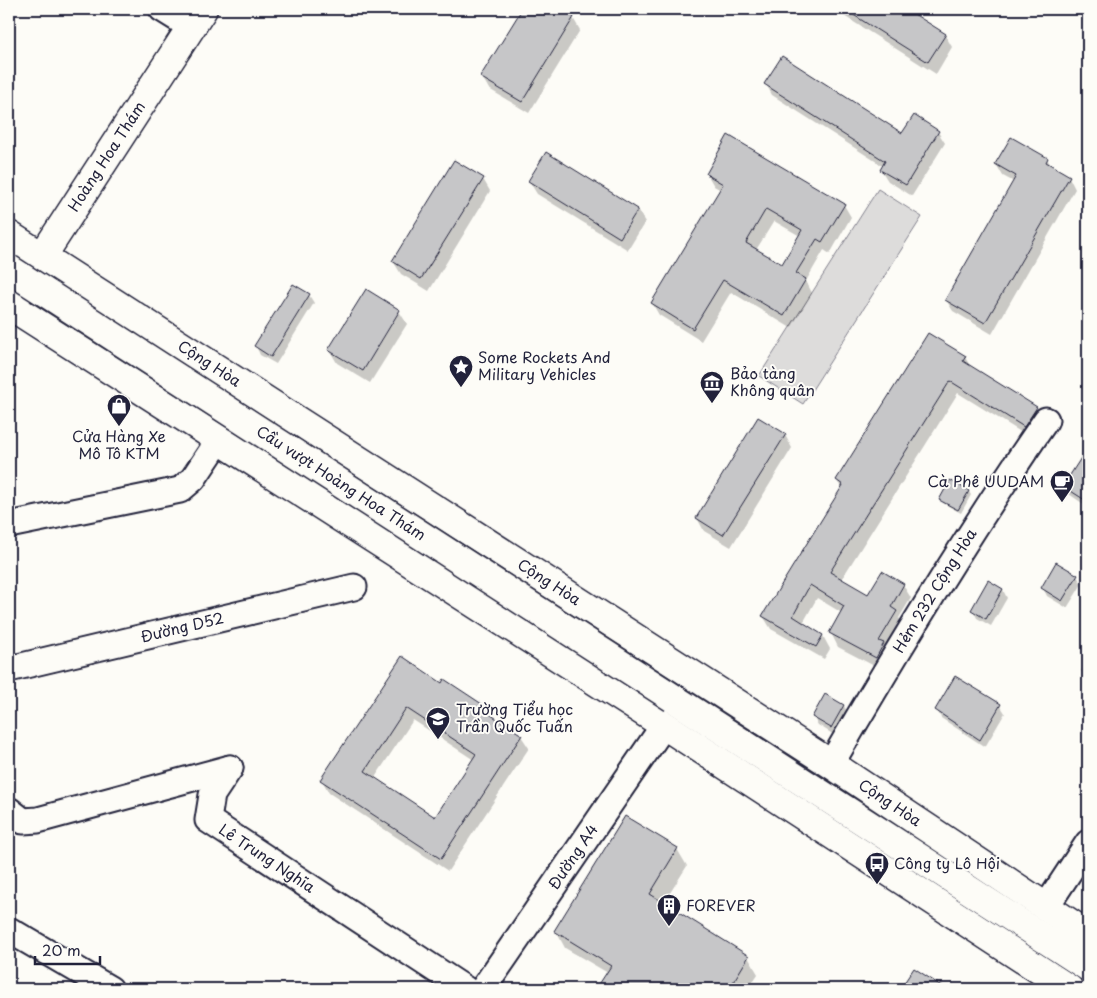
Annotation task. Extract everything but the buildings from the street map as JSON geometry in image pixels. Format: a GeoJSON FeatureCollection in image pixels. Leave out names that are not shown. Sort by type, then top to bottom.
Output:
{"type":"FeatureCollection","features":[{"type":"Feature","properties":{"kind":"main road","name":"Hoàng Hoa Thám"},"geometry":{"type":"LineString","coordinates":[[9,306],[43,257],[197,18]]}},
{"type":"Feature","properties":{"kind":"main road","name":"Cộng Hòa"},"geometry":{"type":"LineString","coordinates":[[9,235],[831,764],[1088,935]]}},
{"type":"Feature","properties":{"kind":"main road","name":"Cầu vượt Hoàng Hoa Thám"},"geometry":{"type":"LineString","coordinates":[[9,269],[673,698]]}},
{"type":"Feature","properties":{"kind":"main road"},"geometry":{"type":"LineString","coordinates":[[9,306],[664,725],[1069,989]]}},
{"type":"Feature","properties":{"kind":"main road"},"geometry":{"type":"LineString","coordinates":[[138,388],[170,338]]}},
{"type":"Feature","properties":{"kind":"main road","name":"Cộng Hòa"},"geometry":{"type":"LineString","coordinates":[[673,698],[1088,967]]}},
{"type":"Feature","properties":{"kind":"street"},"geometry":{"type":"LineString","coordinates":[[162,9],[197,18]]}},
{"type":"Feature","properties":{"kind":"street","name":"Hẻm 232 Cộng Hòa"},"geometry":{"type":"LineString","coordinates":[[831,764],[991,500],[1046,420]]}},
{"type":"Feature","properties":{"kind":"street"},"geometry":{"type":"LineString","coordinates":[[9,525],[180,490],[193,480],[219,440]]}},
{"type":"Feature","properties":{"kind":"street","name":"Đường D52"},"geometry":{"type":"LineString","coordinates":[[9,669],[354,587]]}},
{"type":"Feature","properties":{"kind":"street","name":"Đường A4"},"geometry":{"type":"LineString","coordinates":[[483,989],[664,725]]}},
{"type":"Feature","properties":{"kind":"street","name":"Lê Trung Nghĩa"},"geometry":{"type":"LineString","coordinates":[[9,810],[23,821],[38,820],[230,768],[212,795],[208,820],[465,989]]}},
{"type":"Feature","properties":{"kind":"street"},"geometry":{"type":"LineString","coordinates":[[1046,908],[1088,843]]}},
{"type":"Feature","properties":{"kind":"street"},"geometry":{"type":"LineString","coordinates":[[9,930],[110,989]]}},
{"type":"Feature","properties":{"kind":"shaded area"},"geometry":{"type":"Polygon","coordinates":[[[878,189],[922,217],[803,404],[759,376],[878,189]]]}},
{"type":"Feature","properties":{"kind":"place","name":"Some Rockets And Military Vehicles"},"geometry":{"type":"Point","coordinates":[461,388]}},
{"type":"Feature","properties":{"kind":"place","name":"Bảo tàng Không quân"},"geometry":{"type":"Point","coordinates":[712,404]}},
{"type":"Feature","properties":{"kind":"place","name":"Cửa Hàng Xe Mô Tô KTM"},"geometry":{"type":"Point","coordinates":[119,427]}},
{"type":"Feature","properties":{"kind":"place","name":"Cà Phê UUDAM"},"geometry":{"type":"Point","coordinates":[1062,503]}},
{"type":"Feature","properties":{"kind":"place","name":"Trường Tiểu học Trần Quốc Tuấn"},"geometry":{"type":"Point","coordinates":[438,740]}},
{"type":"Feature","properties":{"kind":"place","name":"Công ty Lô Hội"},"geometry":{"type":"Point","coordinates":[877,885]}},
{"type":"Feature","properties":{"kind":"place","name":"FOREVER"},"geometry":{"type":"Point","coordinates":[669,927]}}]}
